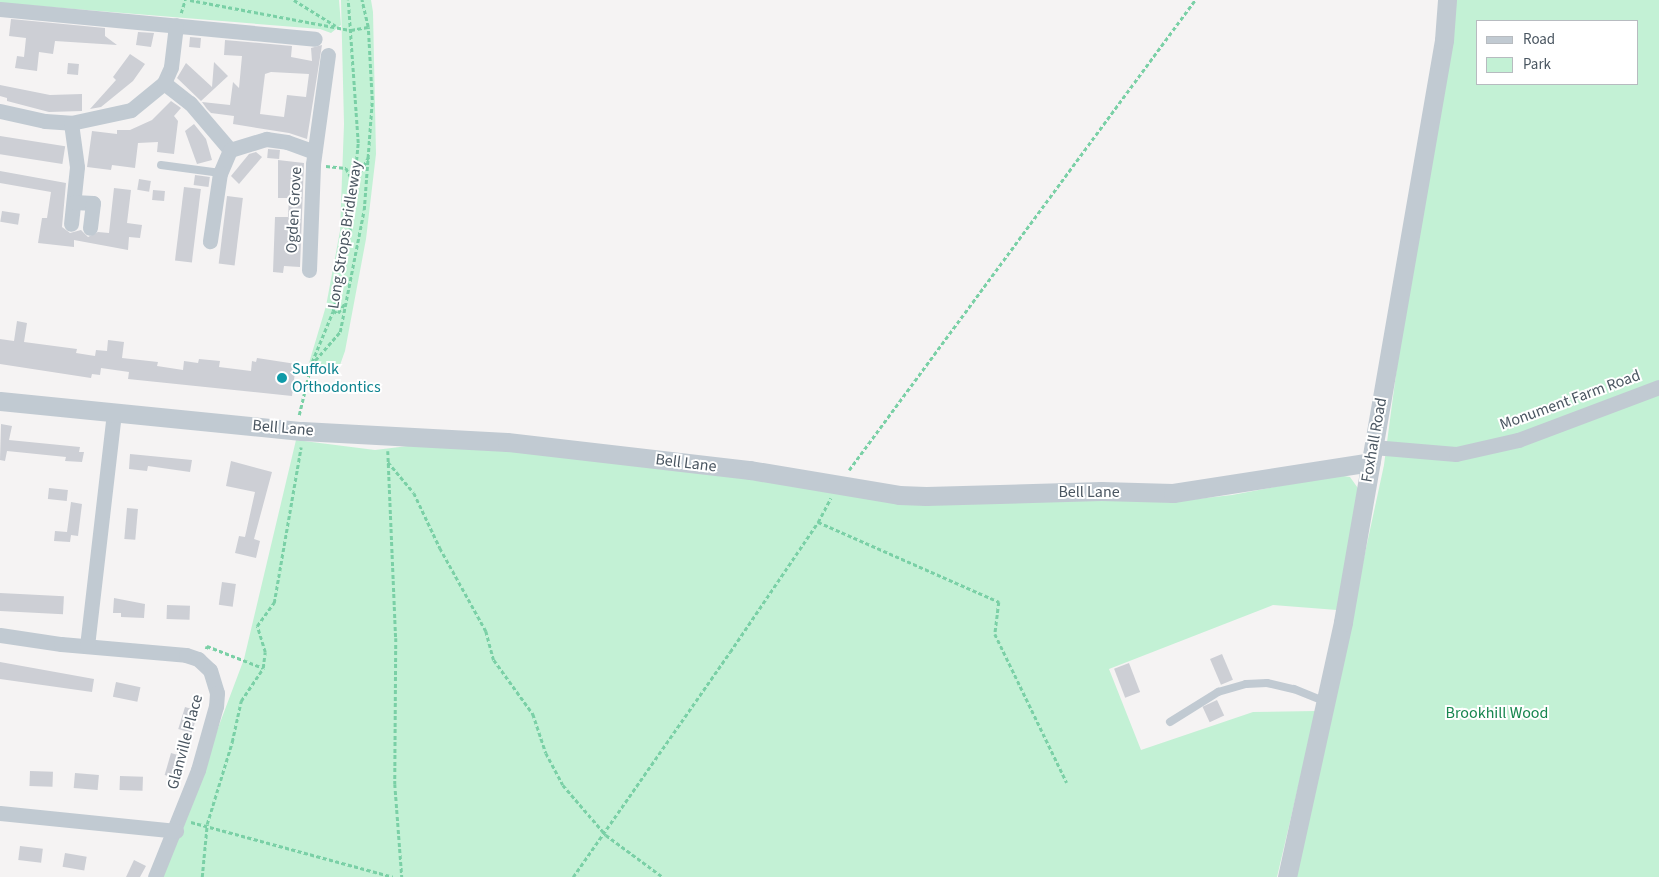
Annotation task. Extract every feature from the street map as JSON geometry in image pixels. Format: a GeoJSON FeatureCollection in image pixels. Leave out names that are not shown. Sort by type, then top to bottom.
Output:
{"type":"FeatureCollection","features":[{"type":"Feature","properties":{"kind":"street","name":"Foxhall Road"},"geometry":{"type":"LineString","coordinates":[[1286,877],[1326,702],[1372,455],[1444,40],[1448,0]]}},
{"type":"Feature","properties":{"kind":"street"},"geometry":{"type":"LineString","coordinates":[[0,9],[315,39]]}},
{"type":"Feature","properties":{"kind":"street"},"geometry":{"type":"LineString","coordinates":[[0,111],[45,121],[71,123],[112,117],[131,110],[164,83],[171,67],[176,25]]}},
{"type":"Feature","properties":{"kind":"street","name":"Ogden Grove"},"geometry":{"type":"LineString","coordinates":[[309,270],[314,158],[328,55]]}},
{"type":"Feature","properties":{"kind":"street"},"geometry":{"type":"LineString","coordinates":[[164,83],[190,103],[230,150],[220,173],[210,241]]}},
{"type":"Feature","properties":{"kind":"street"},"geometry":{"type":"LineString","coordinates":[[71,123],[77,167],[71,224]]}},
{"type":"Feature","properties":{"kind":"street","name":"Ogden Grove"},"geometry":{"type":"LineString","coordinates":[[230,150],[266,139],[287,142],[314,158]]}},
{"type":"Feature","properties":{"kind":"street"},"geometry":{"type":"LineString","coordinates":[[74,202],[93,204],[90,228]]}},
{"type":"Feature","properties":{"kind":"street","name":"Monument Farm Road"},"geometry":{"type":"LineString","coordinates":[[1372,455],[1456,454],[1518,440],[1659,387]]}},
{"type":"Feature","properties":{"kind":"street","name":"Bell Lane"},"geometry":{"type":"LineString","coordinates":[[0,400],[114,414],[302,431],[507,442],[750,470],[837,486],[926,496],[1101,491],[1173,492],[1229,486],[1372,455]]}},
{"type":"Feature","properties":{"kind":"street"},"geometry":{"type":"LineString","coordinates":[[87,646],[114,414]]}},
{"type":"Feature","properties":{"kind":"street"},"geometry":{"type":"LineString","coordinates":[[0,634],[87,646],[179,654],[202,662]]}},
{"type":"Feature","properties":{"kind":"street","name":"Glanville Place"},"geometry":{"type":"LineString","coordinates":[[156,877],[176,832],[198,770],[217,700],[213,675],[202,662]]}},
{"type":"Feature","properties":{"kind":"street"},"geometry":{"type":"LineString","coordinates":[[0,813],[176,832]]}},
{"type":"Feature","properties":{"kind":"lane"},"geometry":{"type":"LineString","coordinates":[[161,165],[220,173]]}},
{"type":"Feature","properties":{"kind":"lane"},"geometry":{"type":"LineString","coordinates":[[1170,722],[1218,692],[1246,684],[1267,683],[1294,689],[1326,702]]}},
{"type":"Feature","properties":{"kind":"path"},"geometry":{"type":"LineString","coordinates":[[190,0],[351,30],[368,27]]}},
{"type":"Feature","properties":{"kind":"path"},"geometry":{"type":"LineString","coordinates":[[294,0],[337,27]]}},
{"type":"Feature","properties":{"kind":"path"},"geometry":{"type":"LineString","coordinates":[[311,365],[333,311],[349,238],[354,183],[357,101],[348,0]]}},
{"type":"Feature","properties":{"kind":"path","name":"Long Strops Bridleway"},"geometry":{"type":"LineString","coordinates":[[263,668],[265,652],[257,626],[274,604],[302,431],[298,421],[311,365],[340,332],[364,210],[370,155],[372,100],[368,27],[362,0]]}},
{"type":"Feature","properties":{"kind":"path"},"geometry":{"type":"LineString","coordinates":[[574,877],[606,835],[818,522],[837,486],[1195,0]]}},
{"type":"Feature","properties":{"kind":"path"},"geometry":{"type":"LineString","coordinates":[[354,183],[370,155]]}},
{"type":"Feature","properties":{"kind":"path"},"geometry":{"type":"LineString","coordinates":[[314,158],[346,168],[354,183]]}},
{"type":"Feature","properties":{"kind":"path"},"geometry":{"type":"LineString","coordinates":[[333,311],[338,313],[347,300]]}},
{"type":"Feature","properties":{"kind":"path"},"geometry":{"type":"LineString","coordinates":[[402,877],[395,784],[396,638],[388,462],[414,493],[440,548],[486,631],[494,660],[533,714],[546,753],[563,785],[606,835],[663,877]]}},
{"type":"Feature","properties":{"kind":"path"},"geometry":{"type":"LineString","coordinates":[[818,522],[999,602],[996,634],[1067,783]]}},
{"type":"Feature","properties":{"kind":"path"},"geometry":{"type":"LineString","coordinates":[[202,662],[207,646],[263,668],[241,701],[232,742],[206,824],[202,877]]}},
{"type":"Feature","properties":{"kind":"path"},"geometry":{"type":"LineString","coordinates":[[206,824],[393,877]]}},
{"type":"Feature","properties":{"kind":"green space"},"geometry":{"type":"Polygon","coordinates":[[[0,0],[339,0],[341,25],[331,33],[320,29],[0,3],[0,0]]]}},
{"type":"Feature","properties":{"kind":"green space"},"geometry":{"type":"Polygon","coordinates":[[[341,0],[371,0],[373,12],[376,154],[366,239],[345,351],[340,365],[311,365],[309,363],[326,306],[340,231],[344,124],[341,0]]]}},
{"type":"Feature","properties":{"kind":"green space","name":"Brookhill Wood"},"geometry":{"type":"Polygon","coordinates":[[[1441,0],[1659,0],[1659,877],[1295,877],[1384,465],[1439,49],[1441,0]]]}},
{"type":"Feature","properties":{"kind":"green space"},"geometry":{"type":"Polygon","coordinates":[[[296,440],[375,450],[408,446],[501,450],[766,481],[904,505],[1097,500],[1179,501],[1232,495],[1337,475],[1350,477],[1360,491],[1337,610],[1273,605],[1109,669],[1141,750],[1253,712],[1316,711],[1277,877],[158,877],[183,821],[244,659],[296,440]]]}},
{"type":"Feature","properties":{"kind":"building"},"geometry":{"type":"Polygon","coordinates":[[[11,19],[105,28],[105,36],[117,45],[55,41],[53,54],[39,52],[37,71],[15,68],[17,56],[24,57],[26,38],[9,36],[11,19]]]}},
{"type":"Feature","properties":{"kind":"building"},"geometry":{"type":"Polygon","coordinates":[[[138,32],[154,33],[151,47],[136,45],[138,32]]]}},
{"type":"Feature","properties":{"kind":"building"},"geometry":{"type":"Polygon","coordinates":[[[190,37],[201,38],[200,48],[189,47],[190,37]]]}},
{"type":"Feature","properties":{"kind":"building"},"geometry":{"type":"Polygon","coordinates":[[[225,40],[292,46],[291,57],[312,61],[311,48],[322,45],[307,139],[289,133],[233,124],[234,116],[211,113],[207,109],[202,102],[230,105],[233,82],[239,88],[242,56],[224,55],[225,40]],[[271,72],[265,74],[260,114],[284,117],[287,95],[306,97],[309,74],[271,72]]]}},
{"type":"Feature","properties":{"kind":"building"},"geometry":{"type":"Polygon","coordinates":[[[130,54],[145,64],[133,81],[101,107],[90,109],[116,80],[113,77],[130,54]]]}},
{"type":"Feature","properties":{"kind":"building"},"geometry":{"type":"Polygon","coordinates":[[[214,62],[228,76],[201,101],[177,78],[186,63],[212,87],[214,62]]]}},
{"type":"Feature","properties":{"kind":"building"},"geometry":{"type":"Polygon","coordinates":[[[68,63],[79,64],[78,75],[67,74],[68,63]]]}},
{"type":"Feature","properties":{"kind":"building"},"geometry":{"type":"Polygon","coordinates":[[[0,85],[50,95],[82,94],[82,111],[49,112],[7,101],[7,98],[0,96],[0,85]]]}},
{"type":"Feature","properties":{"kind":"building"},"geometry":{"type":"Polygon","coordinates":[[[171,101],[181,108],[174,116],[178,121],[174,154],[157,152],[158,142],[138,143],[135,168],[112,165],[111,170],[87,167],[92,131],[117,134],[117,130],[130,130],[152,120],[171,101]]]}},
{"type":"Feature","properties":{"kind":"building"},"geometry":{"type":"Polygon","coordinates":[[[194,124],[206,139],[212,160],[197,164],[185,131],[194,124]]]}},
{"type":"Feature","properties":{"kind":"building"},"geometry":{"type":"Polygon","coordinates":[[[0,136],[65,146],[62,164],[0,154],[0,136]]]}},
{"type":"Feature","properties":{"kind":"building"},"geometry":{"type":"Polygon","coordinates":[[[268,149],[280,150],[279,159],[267,158],[268,149]]]}},
{"type":"Feature","properties":{"kind":"building"},"geometry":{"type":"Polygon","coordinates":[[[256,152],[262,157],[239,184],[231,176],[249,154],[256,152]]]}},
{"type":"Feature","properties":{"kind":"building"},"geometry":{"type":"Polygon","coordinates":[[[278,160],[304,163],[300,267],[284,266],[283,273],[273,272],[275,217],[288,217],[289,198],[278,198],[278,160]]]}},
{"type":"Feature","properties":{"kind":"building"},"geometry":{"type":"Polygon","coordinates":[[[0,171],[66,183],[62,227],[70,233],[81,230],[88,237],[98,232],[109,233],[114,188],[131,190],[127,223],[142,225],[140,238],[129,237],[128,250],[74,240],[74,247],[38,243],[42,218],[47,218],[51,192],[0,183],[0,171]]]}},
{"type":"Feature","properties":{"kind":"building"},"geometry":{"type":"Polygon","coordinates":[[[195,175],[210,177],[208,187],[194,185],[195,175]]]}},
{"type":"Feature","properties":{"kind":"building"},"geometry":{"type":"Polygon","coordinates":[[[139,179],[151,181],[149,192],[137,190],[139,179]]]}},
{"type":"Feature","properties":{"kind":"building"},"geometry":{"type":"Polygon","coordinates":[[[184,187],[201,189],[192,263],[175,260],[184,187]]]}},
{"type":"Feature","properties":{"kind":"building"},"geometry":{"type":"Polygon","coordinates":[[[153,190],[165,191],[164,201],[152,200],[153,190]]]}},
{"type":"Feature","properties":{"kind":"building"},"geometry":{"type":"Polygon","coordinates":[[[227,196],[243,198],[235,265],[219,263],[227,196]]]}},
{"type":"Feature","properties":{"kind":"building"},"geometry":{"type":"Polygon","coordinates":[[[2,211],[20,214],[18,225],[0,222],[2,211]]]}},
{"type":"Feature","properties":{"kind":"building"},"geometry":{"type":"Polygon","coordinates":[[[17,321],[27,323],[24,342],[77,349],[76,353],[95,356],[96,350],[107,351],[108,340],[124,342],[122,358],[158,362],[157,366],[183,370],[184,361],[198,363],[199,359],[220,361],[219,367],[251,371],[252,361],[256,362],[257,358],[296,364],[292,396],[128,379],[129,372],[101,368],[100,375],[92,374],[91,378],[0,364],[0,339],[14,341],[17,321]]]}},
{"type":"Feature","properties":{"kind":"building"},"geometry":{"type":"Polygon","coordinates":[[[1,424],[12,426],[9,440],[80,447],[79,452],[84,452],[82,462],[65,461],[66,457],[7,451],[5,461],[0,460],[1,424]]]}},
{"type":"Feature","properties":{"kind":"building"},"geometry":{"type":"Polygon","coordinates":[[[130,454],[192,460],[190,472],[148,466],[147,471],[129,469],[130,454]]]}},
{"type":"Feature","properties":{"kind":"building"},"geometry":{"type":"Polygon","coordinates":[[[231,461],[272,472],[254,539],[260,541],[256,558],[235,553],[239,536],[245,537],[255,492],[226,486],[231,461]]]}},
{"type":"Feature","properties":{"kind":"building"},"geometry":{"type":"Polygon","coordinates":[[[49,488],[68,490],[67,501],[48,499],[49,488]]]}},
{"type":"Feature","properties":{"kind":"building"},"geometry":{"type":"Polygon","coordinates":[[[71,502],[82,504],[78,536],[71,535],[70,542],[54,541],[55,531],[67,532],[71,502]]]}},
{"type":"Feature","properties":{"kind":"building"},"geometry":{"type":"Polygon","coordinates":[[[127,508],[138,509],[135,540],[124,539],[127,508]]]}},
{"type":"Feature","properties":{"kind":"building"},"geometry":{"type":"Polygon","coordinates":[[[222,582],[236,584],[233,607],[219,605],[222,582]]]}},
{"type":"Feature","properties":{"kind":"building"},"geometry":{"type":"Polygon","coordinates":[[[0,593],[64,596],[63,614],[0,611],[0,593]]]}},
{"type":"Feature","properties":{"kind":"building"},"geometry":{"type":"Polygon","coordinates":[[[114,598],[145,604],[144,618],[121,617],[121,613],[113,613],[114,598]]]}},
{"type":"Feature","properties":{"kind":"building"},"geometry":{"type":"Polygon","coordinates":[[[167,605],[190,606],[189,620],[167,619],[167,605]]]}},
{"type":"Feature","properties":{"kind":"building"},"geometry":{"type":"Polygon","coordinates":[[[1222,654],[1233,680],[1221,685],[1210,659],[1222,654]]]}},
{"type":"Feature","properties":{"kind":"building"},"geometry":{"type":"Polygon","coordinates":[[[0,662],[94,679],[92,692],[0,679],[0,662]]]}},
{"type":"Feature","properties":{"kind":"building"},"geometry":{"type":"Polygon","coordinates":[[[1129,663],[1140,692],[1125,698],[1114,669],[1129,663]]]}},
{"type":"Feature","properties":{"kind":"building"},"geometry":{"type":"Polygon","coordinates":[[[116,682],[140,687],[137,702],[113,697],[116,682]]]}},
{"type":"Feature","properties":{"kind":"building"},"geometry":{"type":"Polygon","coordinates":[[[1217,700],[1224,715],[1210,722],[1202,707],[1217,700]]]}},
{"type":"Feature","properties":{"kind":"building"},"geometry":{"type":"Polygon","coordinates":[[[185,707],[198,711],[192,733],[178,729],[185,707]]]}},
{"type":"Feature","properties":{"kind":"building"},"geometry":{"type":"Polygon","coordinates":[[[171,753],[185,757],[179,779],[165,775],[171,753]]]}},
{"type":"Feature","properties":{"kind":"building"},"geometry":{"type":"Polygon","coordinates":[[[30,771],[53,772],[52,787],[29,786],[30,771]]]}},
{"type":"Feature","properties":{"kind":"building"},"geometry":{"type":"Polygon","coordinates":[[[75,773],[99,775],[98,790],[74,788],[75,773]]]}},
{"type":"Feature","properties":{"kind":"building"},"geometry":{"type":"Polygon","coordinates":[[[120,776],[143,777],[142,791],[120,790],[120,776]]]}},
{"type":"Feature","properties":{"kind":"building"},"geometry":{"type":"Polygon","coordinates":[[[20,846],[43,849],[41,863],[18,860],[20,846]]]}},
{"type":"Feature","properties":{"kind":"building"},"geometry":{"type":"Polygon","coordinates":[[[65,853],[87,857],[84,871],[63,867],[65,853]]]}},
{"type":"Feature","properties":{"kind":"building"},"geometry":{"type":"Polygon","coordinates":[[[134,860],[146,866],[140,877],[126,877],[134,860]]]}},
{"type":"Feature","properties":{"kind":"place","name":"Suffolk Orthodontics"},"geometry":{"type":"Point","coordinates":[282,378]}}]}
